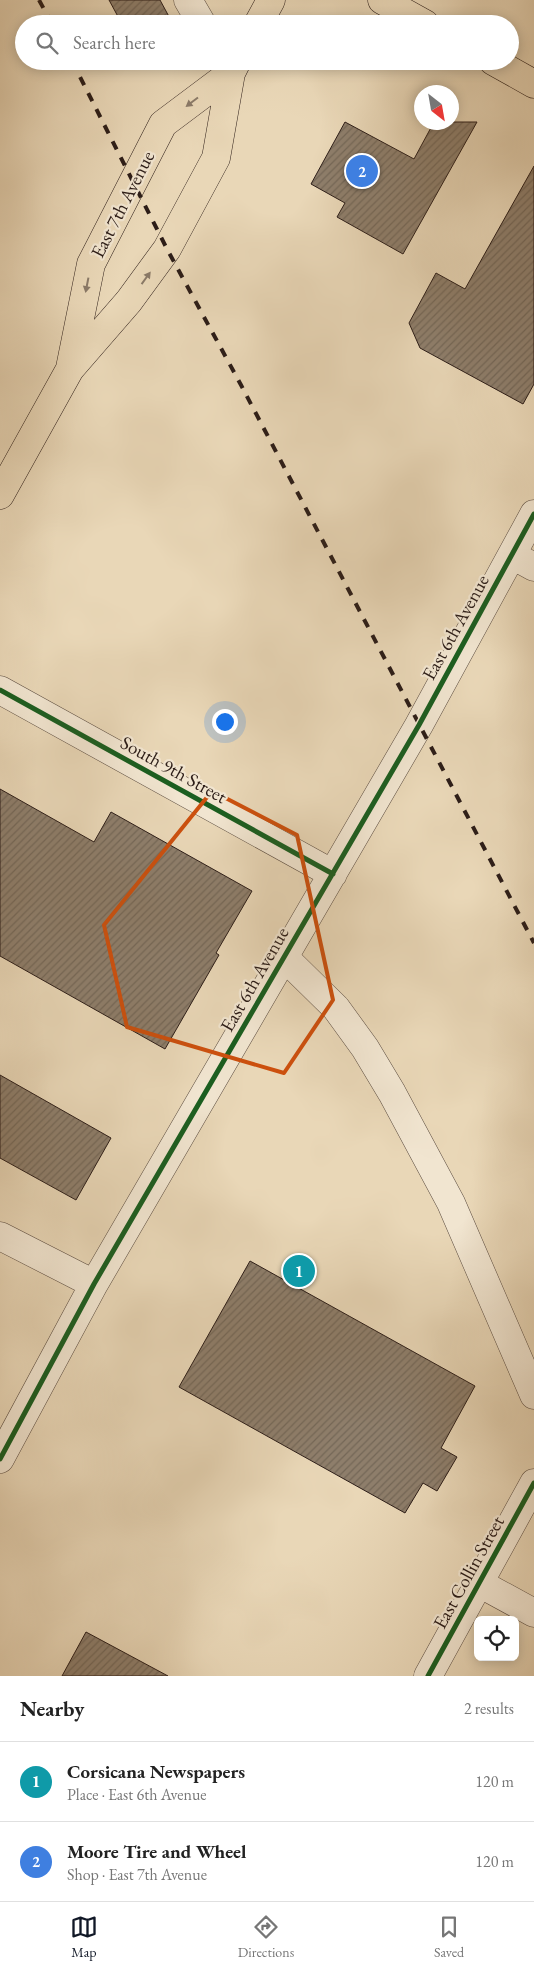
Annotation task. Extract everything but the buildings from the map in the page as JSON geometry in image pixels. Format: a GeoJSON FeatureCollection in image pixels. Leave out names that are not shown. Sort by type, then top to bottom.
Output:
{"type":"FeatureCollection","features":[{"type":"Feature","properties":{"kind":"main road"},"geometry":{"type":"LineString","coordinates":[[263,15],[271,0]]}},
{"type":"Feature","properties":{"kind":"main road"},"geometry":{"type":"LineString","coordinates":[[382,0],[409,15]]}},
{"type":"Feature","properties":{"kind":"main road","name":"East 7th Avenue"},"geometry":{"type":"LineString","coordinates":[[70,369],[91,264],[163,124],[224,70]]}},
{"type":"Feature","properties":{"kind":"main road","name":"East 7th Avenue"},"geometry":{"type":"LineString","coordinates":[[0,495],[70,369],[128,301],[171,241],[216,158],[229,70]]}},
{"type":"Feature","properties":{"kind":"main road"},"geometry":{"type":"LineString","coordinates":[[509,70],[534,84]]}},
{"type":"Feature","properties":{"kind":"street"},"geometry":{"type":"LineString","coordinates":[[188,0],[197,15]]}},
{"type":"Feature","properties":{"kind":"street","name":"East 6th Avenue"},"geometry":{"type":"LineString","coordinates":[[0,1459],[94,1284],[419,725],[523,561],[534,514]]}},
{"type":"Feature","properties":{"kind":"street","name":"South 9th Street"},"geometry":{"type":"LineString","coordinates":[[0,690],[333,874]]}},
{"type":"Feature","properties":{"kind":"street"},"geometry":{"type":"LineString","coordinates":[[284,957],[336,1008],[365,1048],[392,1093],[451,1203],[534,1396]]}},
{"type":"Feature","properties":{"kind":"street"},"geometry":{"type":"LineString","coordinates":[[0,1236],[94,1284]]}},
{"type":"Feature","properties":{"kind":"street","name":"East Collin Street"},"geometry":{"type":"LineString","coordinates":[[428,1676],[534,1483]]}},
{"type":"Feature","properties":{"kind":"street"},"geometry":{"type":"LineString","coordinates":[[479,1583],[534,1613]]}},
{"type":"Feature","properties":{"kind":"highlighted area"},"geometry":{"type":"Polygon","coordinates":[[[212,791],[297,835],[333,1000],[284,1073],[127,1027],[104,925],[212,791]]]}},
{"type":"Feature","properties":{"kind":"railway"},"geometry":{"type":"LineString","coordinates":[[39,0],[47,15]]}},
{"type":"Feature","properties":{"kind":"railway"},"geometry":{"type":"LineString","coordinates":[[77,70],[167,249],[241,385],[534,943]]}},
{"type":"Feature","properties":{"kind":"cycle path"},"geometry":{"type":"LineString","coordinates":[[0,1459],[94,1284],[419,725],[534,514]]}},
{"type":"Feature","properties":{"kind":"cycle path"},"geometry":{"type":"LineString","coordinates":[[0,690],[333,874]]}},
{"type":"Feature","properties":{"kind":"cycle path"},"geometry":{"type":"LineString","coordinates":[[428,1676],[534,1483]]}},
{"type":"Feature","properties":{"kind":"place","name":"Moore Tire and Wheel"},"geometry":{"type":"Point","coordinates":[362,171]}},
{"type":"Feature","properties":{"kind":"place","name":"Corsicana Newspapers"},"geometry":{"type":"Point","coordinates":[299,1271]}}]}
